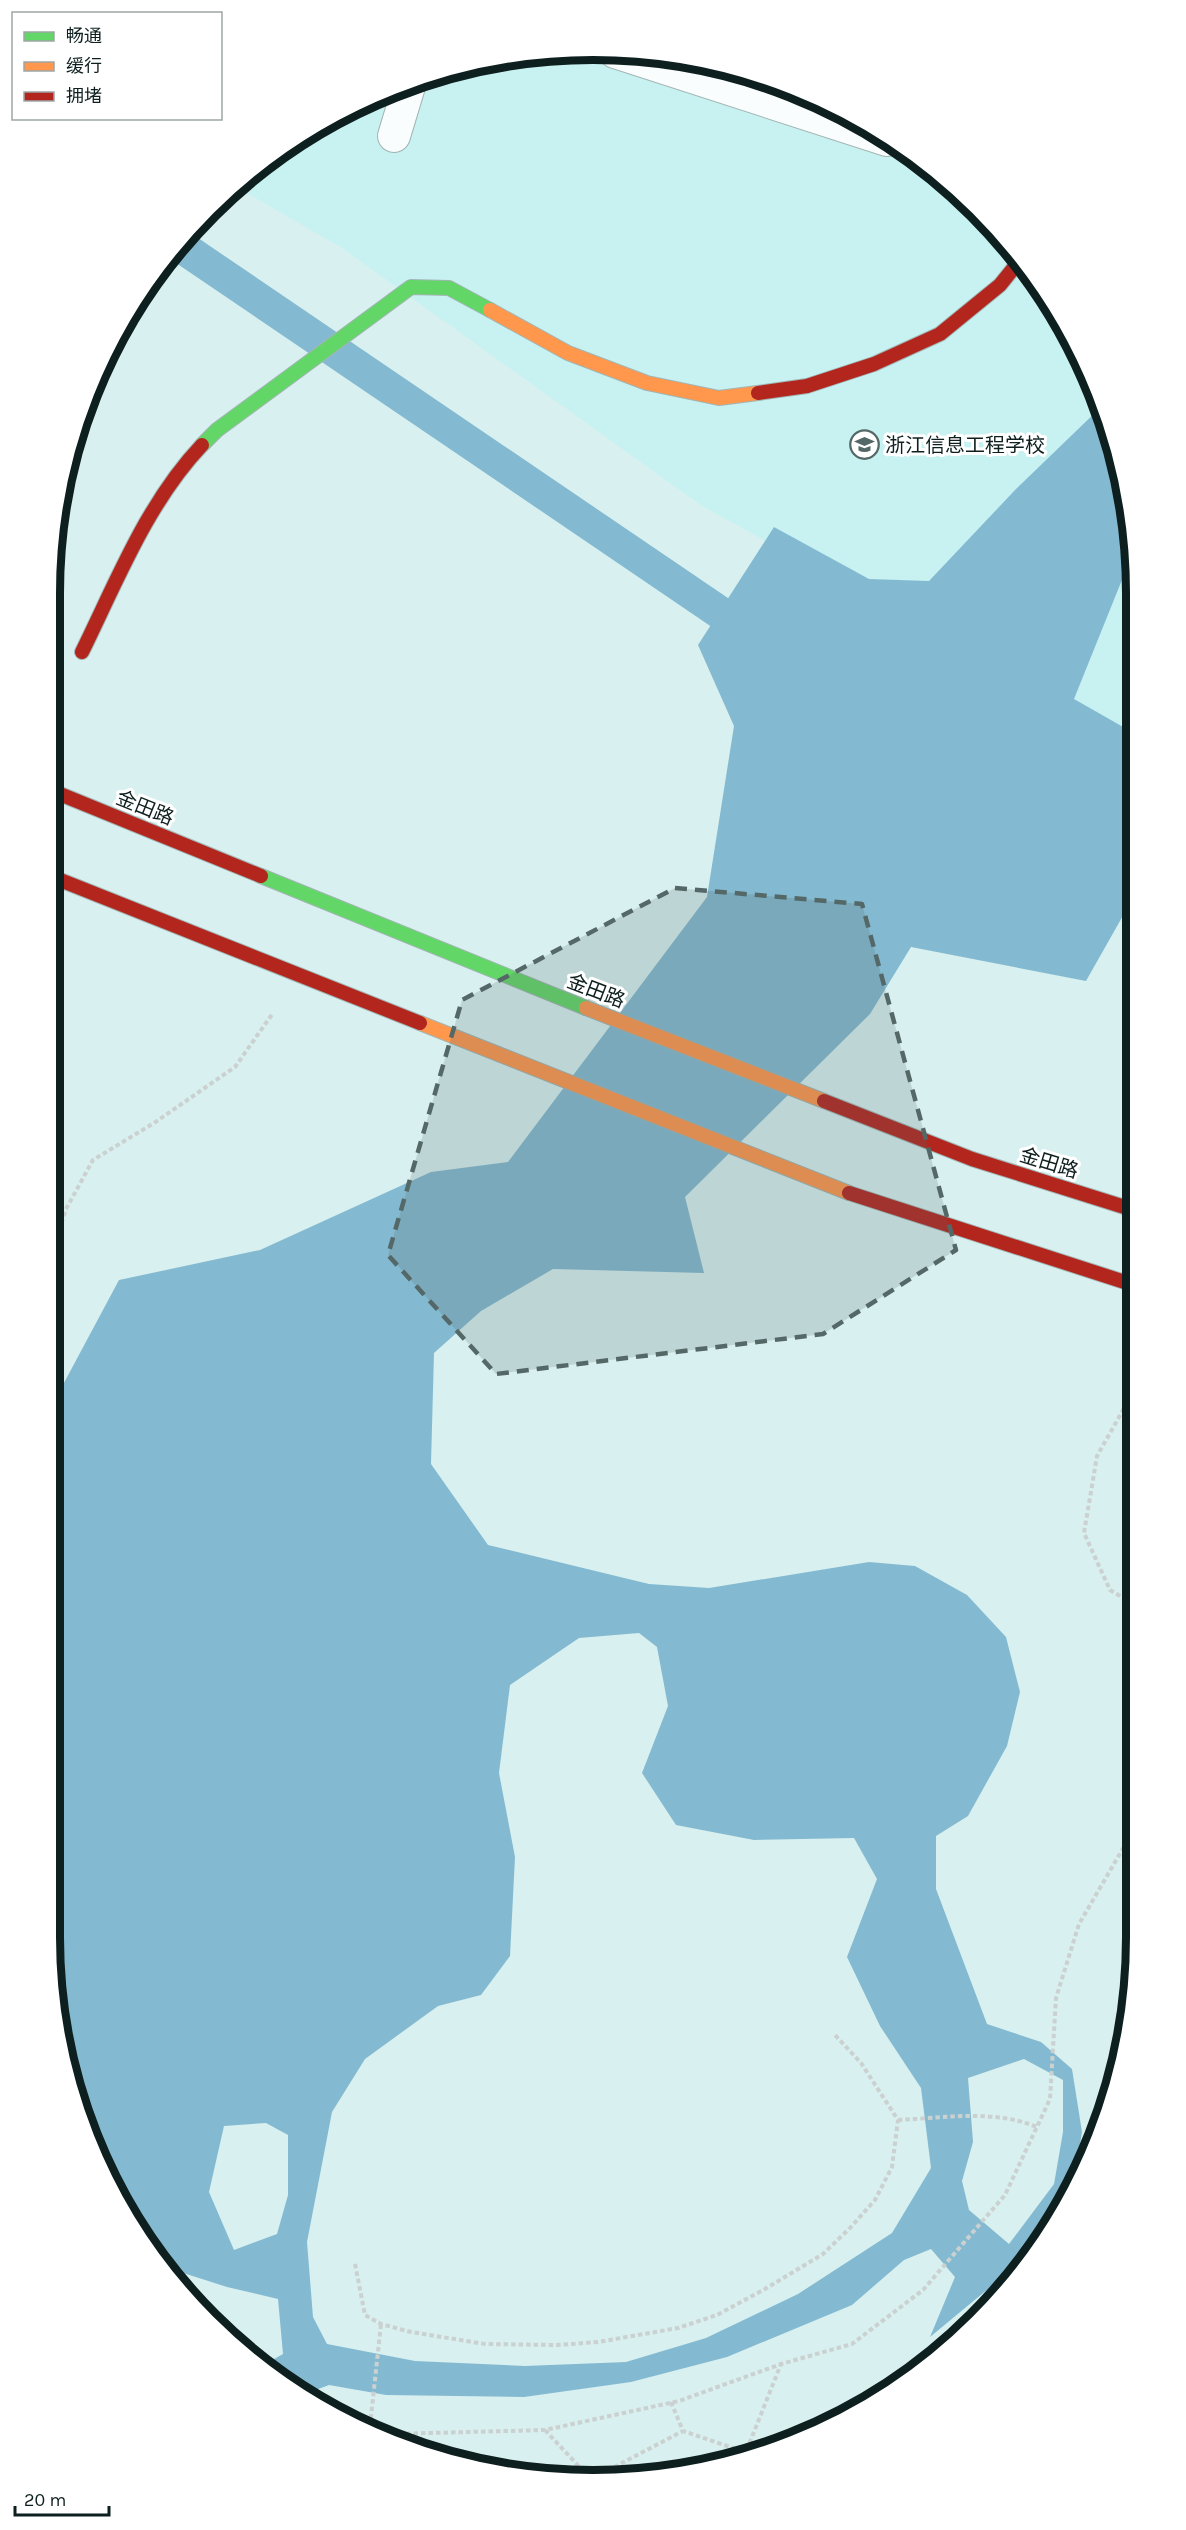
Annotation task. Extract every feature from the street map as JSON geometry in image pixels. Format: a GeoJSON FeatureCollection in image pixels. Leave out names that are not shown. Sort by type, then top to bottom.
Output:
{"type":"FeatureCollection","features":[{"type":"Feature","properties":{"kind":"street"},"geometry":{"type":"LineString","coordinates":[[651,64],[862,132]]}},
{"type":"Feature","properties":{"kind":"street"},"geometry":{"type":"LineString","coordinates":[[394,136],[407,94]]}},
{"type":"Feature","properties":{"kind":"street"},"geometry":{"type":"LineString","coordinates":[[82,652],[154,507],[186,462],[217,430],[411,287],[448,288],[568,353],[647,383],[718,398],[807,386],[893,356],[940,334],[1000,285],[1014,267]]}},
{"type":"Feature","properties":{"kind":"street","name":"金田路"},"geometry":{"type":"LineString","coordinates":[[60,794],[477,965],[972,1159],[1126,1207]]}},
{"type":"Feature","properties":{"kind":"street"},"geometry":{"type":"LineString","coordinates":[[60,880],[860,1197],[1126,1282]]}},
{"type":"Feature","properties":{"kind":"path"},"geometry":{"type":"LineString","coordinates":[[60,1228],[66,1209],[93,1160],[154,1123],[235,1067],[273,1013]]}},
{"type":"Feature","properties":{"kind":"path"},"geometry":{"type":"LineString","coordinates":[[1126,1405],[1097,1456],[1084,1533],[1110,1590],[1126,1600]]}},
{"type":"Feature","properties":{"kind":"path"},"geometry":{"type":"LineString","coordinates":[[401,2434],[545,2430],[671,2402],[781,2364],[852,2344],[923,2290],[1005,2195],[1050,2099],[1056,1998],[1079,1924],[1126,1843]]}},
{"type":"Feature","properties":{"kind":"path"},"geometry":{"type":"LineString","coordinates":[[355,2264],[365,2315],[381,2324],[485,2344],[557,2345],[597,2342],[678,2328],[717,2315],[823,2254],[875,2200],[892,2167],[898,2120],[861,2062],[835,2035]]}},
{"type":"Feature","properties":{"kind":"path"},"geometry":{"type":"LineString","coordinates":[[898,2120],[989,2116],[1020,2120],[1037,2127]]}},
{"type":"Feature","properties":{"kind":"path"},"geometry":{"type":"LineString","coordinates":[[371,2421],[381,2324]]}},
{"type":"Feature","properties":{"kind":"path"},"geometry":{"type":"LineString","coordinates":[[748,2447],[781,2364]]}},
{"type":"Feature","properties":{"kind":"path"},"geometry":{"type":"LineString","coordinates":[[671,2402],[682,2431],[734,2451]]}},
{"type":"Feature","properties":{"kind":"path"},"geometry":{"type":"LineString","coordinates":[[545,2430],[582,2470]]}},
{"type":"Feature","properties":{"kind":"path"},"geometry":{"type":"LineString","coordinates":[[609,2470],[682,2431]]}},
{"type":"Feature","properties":{"kind":"highlighted area"},"geometry":{"type":"Polygon","coordinates":[[[675,888],[862,904],[956,1250],[823,1334],[496,1374],[388,1255],[462,1000],[675,888]]]}},
{"type":"Feature","properties":{"kind":"shaded area","name":"浙江信息工程学校"},"geometry":{"type":"Polygon","coordinates":[[[593,60],[628,61],[697,70],[764,88],[829,115],[860,131],[917,170],[944,192],[994,242],[1016,269],[1055,326],[1085,389],[1108,455],[1121,523],[1126,593],[1126,739],[702,506],[342,248],[243,191],[297,150],[357,115],[422,88],[489,70],[558,61],[593,60]]]}},
{"type":"Feature","properties":{"kind":"shaded area"},"geometry":{"type":"Polygon","coordinates":[[[1095,413],[1116,489],[1125,571],[1074,699],[1126,729],[1126,910],[1086,981],[911,947],[870,1014],[685,1197],[704,1273],[553,1269],[481,1311],[434,1353],[431,1464],[488,1545],[649,1584],[709,1588],[869,1562],[915,1566],[967,1595],[1006,1637],[1020,1692],[1007,1746],[968,1816],[936,1836],[936,1889],[987,2024],[1041,2042],[1072,2069],[1082,2132],[1078,2158],[1055,2204],[1004,2276],[930,2337],[955,2277],[931,2249],[904,2260],[852,2305],[727,2357],[631,2382],[524,2397],[386,2395],[329,2385],[314,2391],[270,2361],[283,2354],[278,2299],[227,2287],[179,2271],[170,2261],[131,2204],[115,2173],[88,2108],[78,2075],[65,2007],[60,1937],[60,1390],[119,1280],[260,1250],[431,1172],[508,1162],[707,897],[734,726],[698,645],[774,527],[869,579],[929,581],[1016,489],[1095,413]],[[639,1633],[579,1638],[510,1685],[499,1773],[515,1857],[510,1956],[481,1995],[438,2006],[365,2059],[332,2112],[307,2242],[313,2317],[327,2344],[415,2361],[525,2366],[626,2362],[706,2338],[798,2294],[892,2233],[931,2168],[921,2088],[880,2026],[847,1957],[877,1879],[854,1838],[754,1840],[676,1825],[642,1773],[668,1706],[657,1647],[639,1633]],[[1024,2059],[968,2078],[973,2142],[962,2181],[969,2210],[1009,2244],[1054,2184],[1063,2132],[1063,2080],[1024,2059]],[[266,2123],[224,2126],[209,2192],[234,2250],[277,2234],[288,2195],[288,2135],[266,2123]]]}},
{"type":"Feature","properties":{"kind":"waterway"},"geometry":{"type":"LineString","coordinates":[[186,250],[756,637]]}},
{"type":"Feature","properties":{"kind":"traffic: fast"},"geometry":{"type":"LineString","coordinates":[[202,445],[217,430],[411,287],[449,288],[490,310]]}},
{"type":"Feature","properties":{"kind":"traffic: fast"},"geometry":{"type":"LineString","coordinates":[[261,876],[586,1008]]}},
{"type":"Feature","properties":{"kind":"traffic: slow"},"geometry":{"type":"LineString","coordinates":[[490,310],[568,353],[647,383],[719,398],[758,393]]}},
{"type":"Feature","properties":{"kind":"traffic: slow"},"geometry":{"type":"LineString","coordinates":[[586,1008],[824,1101]]}},
{"type":"Feature","properties":{"kind":"traffic: slow"},"geometry":{"type":"LineString","coordinates":[[420,1023],[849,1193]]}},
{"type":"Feature","properties":{"kind":"traffic: jam"},"geometry":{"type":"LineString","coordinates":[[758,393],[807,386],[874,364],[940,334],[1000,285],[1014,267]]}},
{"type":"Feature","properties":{"kind":"traffic: jam"},"geometry":{"type":"LineString","coordinates":[[82,652],[149,517],[182,468],[202,445]]}},
{"type":"Feature","properties":{"kind":"traffic: jam"},"geometry":{"type":"LineString","coordinates":[[60,794],[261,876]]}},
{"type":"Feature","properties":{"kind":"traffic: jam"},"geometry":{"type":"LineString","coordinates":[[60,880],[420,1023]]}},
{"type":"Feature","properties":{"kind":"traffic: jam"},"geometry":{"type":"LineString","coordinates":[[824,1101],[972,1159],[1126,1207]]}},
{"type":"Feature","properties":{"kind":"traffic: jam"},"geometry":{"type":"LineString","coordinates":[[849,1193],[1126,1282]]}},
{"type":"Feature","properties":{"kind":"place","name":"浙江信息工程学校"},"geometry":{"type":"Point","coordinates":[864,445]}}]}
